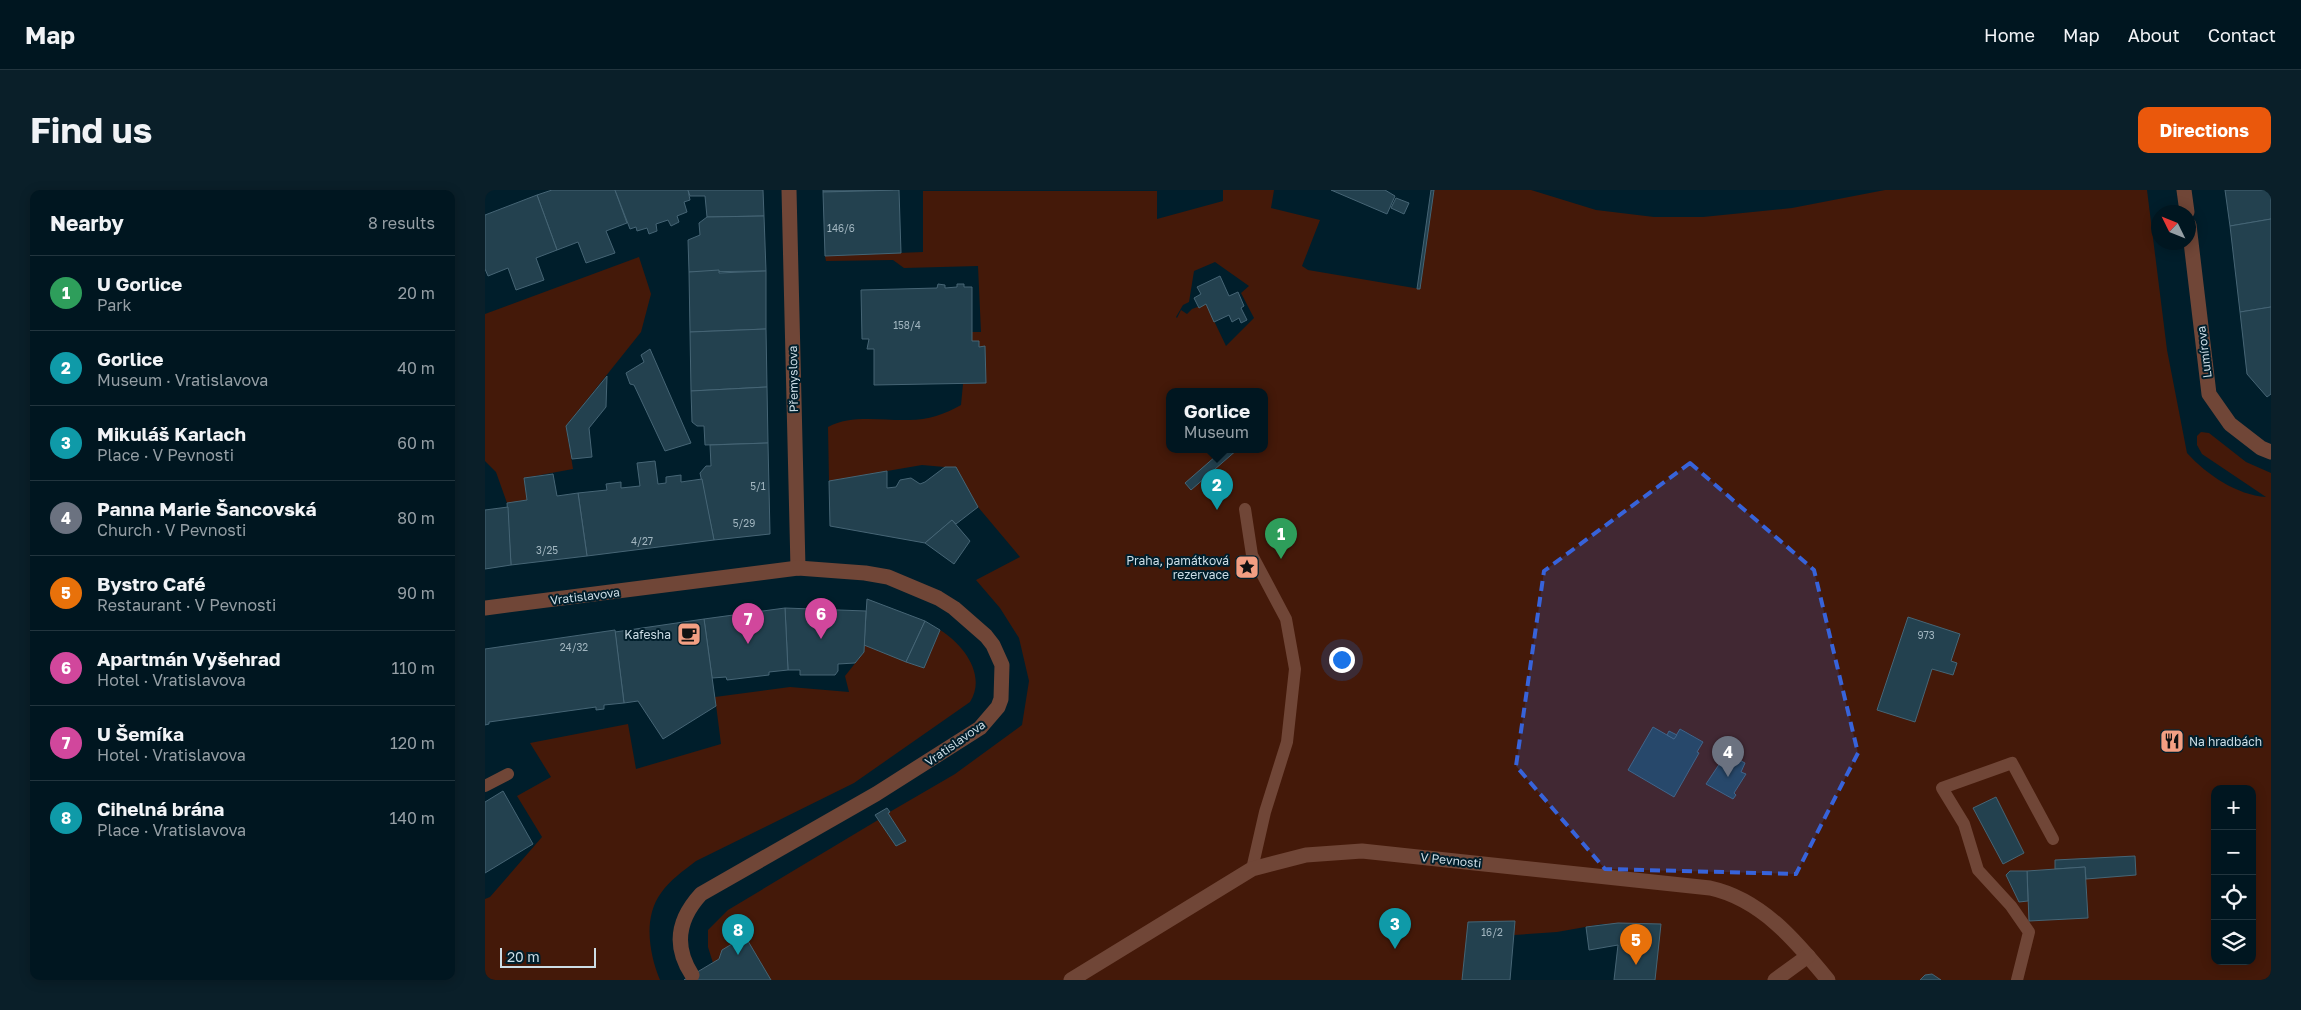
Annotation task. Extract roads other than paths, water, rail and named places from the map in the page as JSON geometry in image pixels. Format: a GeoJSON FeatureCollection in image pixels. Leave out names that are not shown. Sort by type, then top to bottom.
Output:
{"type":"FeatureCollection","features":[{"type":"Feature","properties":{"kind":"street","name":"Přemyslova"},"geometry":{"type":"LineString","coordinates":[[789,190],[798,568]]}},
{"type":"Feature","properties":{"kind":"street"},"geometry":{"type":"LineString","coordinates":[[2184,190],[2186,205]]}},
{"type":"Feature","properties":{"kind":"street","name":"Lumírova"},"geometry":{"type":"LineString","coordinates":[[2192,250],[2209,394],[2230,424],[2261,448],[2271,452]]}},
{"type":"Feature","properties":{"kind":"street","name":"Vratislavova"},"geometry":{"type":"LineString","coordinates":[[485,608],[798,568],[865,573],[888,577],[911,586],[954,608],[986,636],[997,651],[1003,672],[1001,699],[998,707],[980,728],[950,749],[876,794],[701,894],[688,908],[681,924],[681,946],[685,965],[692,975]]}},
{"type":"Feature","properties":{"kind":"street","name":"V Pevnosti"},"geometry":{"type":"LineString","coordinates":[[1071,980],[1251,869],[1306,855],[1362,851],[1710,888],[1728,892],[1759,909],[1808,956],[1828,980]]}},
{"type":"Feature","properties":{"kind":"street"},"geometry":{"type":"LineString","coordinates":[[1775,980],[1808,956]]}},
{"type":"Feature","properties":{"kind":"lane"},"geometry":{"type":"LineString","coordinates":[[1245,509],[1252,555],[1286,619],[1295,669],[1287,742],[1265,812],[1251,869]]}},
{"type":"Feature","properties":{"kind":"lane"},"geometry":{"type":"LineString","coordinates":[[2017,980],[2029,932],[2011,906],[1978,870],[1964,824],[1943,788],[2012,763],[2053,839]]}},
{"type":"Feature","properties":{"kind":"lane"},"geometry":{"type":"LineString","coordinates":[[485,786],[508,774]]}},
{"type":"Feature","properties":{"kind":"place","name":"Gorlice"},"geometry":{"type":"Point","coordinates":[1217,510]}},
{"type":"Feature","properties":{"kind":"place","name":"U Gorlice"},"geometry":{"type":"Point","coordinates":[1281,559]}},
{"type":"Feature","properties":{"kind":"place","name":"Praha, památková rezervace"},"geometry":{"type":"Point","coordinates":[1247,567]}},
{"type":"Feature","properties":{"kind":"place","name":"Kafesha"},"geometry":{"type":"Point","coordinates":[689,634]}},
{"type":"Feature","properties":{"kind":"place","name":"Apartmán Vyšehrad"},"geometry":{"type":"Point","coordinates":[821,639]}},
{"type":"Feature","properties":{"kind":"place","name":"U Šemíka"},"geometry":{"type":"Point","coordinates":[748,644]}},
{"type":"Feature","properties":{"kind":"place","name":"Na hradbách"},"geometry":{"type":"Point","coordinates":[2172,741]}},
{"type":"Feature","properties":{"kind":"place","name":"Panna Marie Šancovská"},"geometry":{"type":"Point","coordinates":[1728,777]}},
{"type":"Feature","properties":{"kind":"place","name":"Mikuláš Karlach"},"geometry":{"type":"Point","coordinates":[1395,949]}},
{"type":"Feature","properties":{"kind":"place","name":"Cihelná brána"},"geometry":{"type":"Point","coordinates":[738,955]}},
{"type":"Feature","properties":{"kind":"place","name":"Bystro Café"},"geometry":{"type":"Point","coordinates":[1636,965]}}]}
